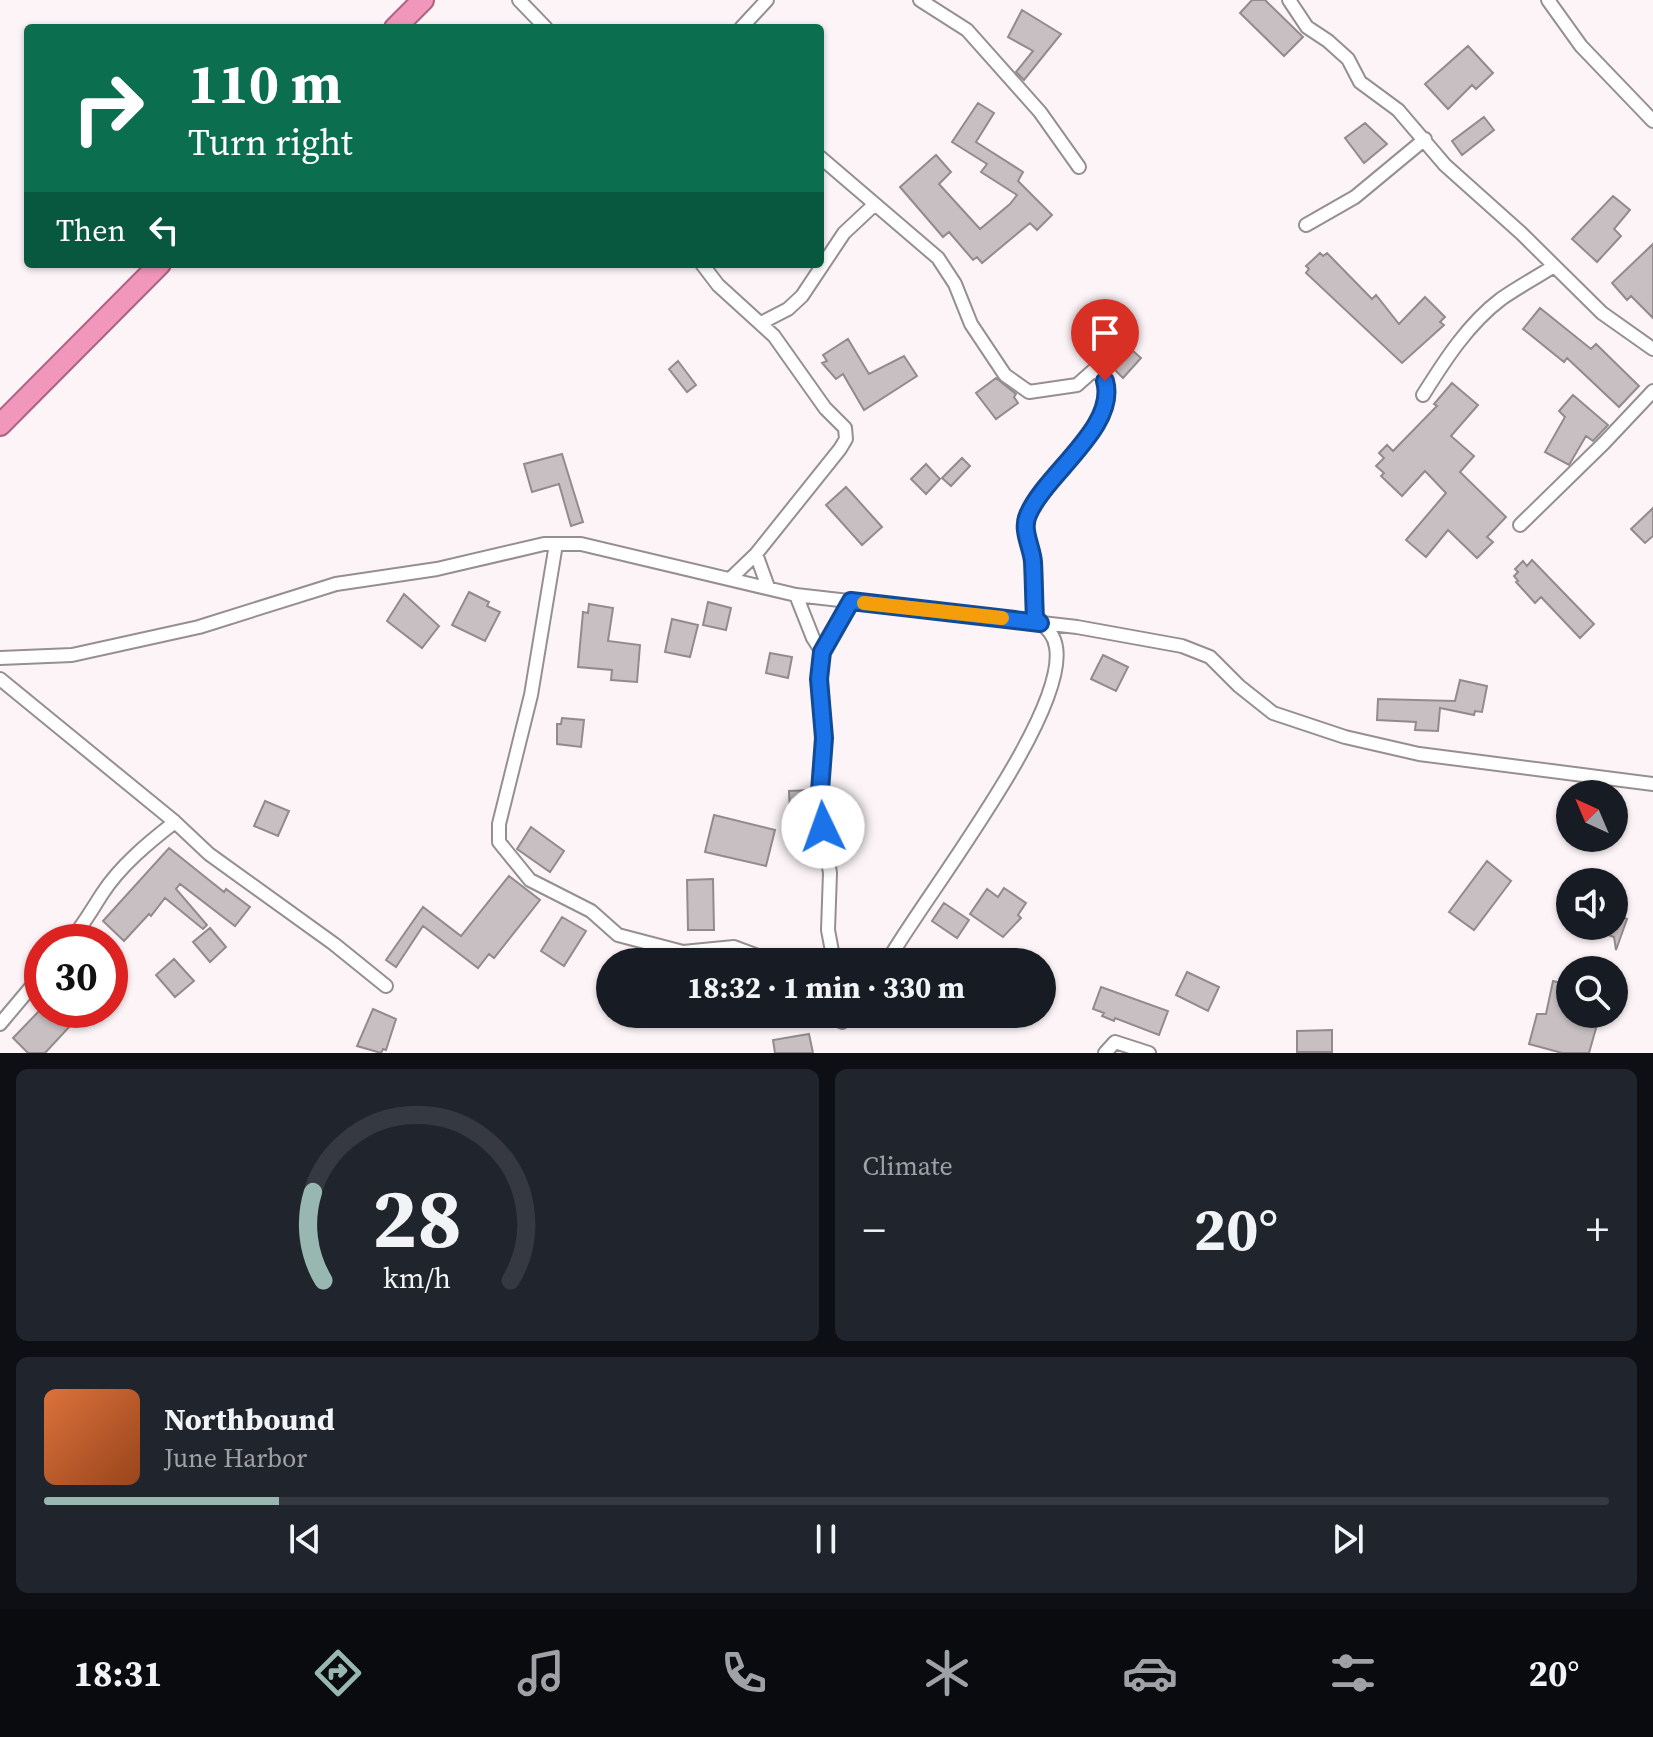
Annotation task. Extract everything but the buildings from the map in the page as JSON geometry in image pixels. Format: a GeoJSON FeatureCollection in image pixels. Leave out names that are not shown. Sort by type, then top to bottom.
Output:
{"type":"FeatureCollection","features":[{"type":"Feature","properties":{"kind":"highway"},"geometry":{"type":"LineString","coordinates":[[399,24],[423,0]]}},
{"type":"Feature","properties":{"kind":"highway"},"geometry":{"type":"LineString","coordinates":[[0,425],[156,268]]}},
{"type":"Feature","properties":{"kind":"street"},"geometry":{"type":"LineString","coordinates":[[519,0],[542,24]]}},
{"type":"Feature","properties":{"kind":"street"},"geometry":{"type":"LineString","coordinates":[[745,24],[767,0]]}},
{"type":"Feature","properties":{"kind":"street"},"geometry":{"type":"LineString","coordinates":[[920,0],[967,30],[1040,112],[1079,167]]}},
{"type":"Feature","properties":{"kind":"street"},"geometry":{"type":"LineString","coordinates":[[1289,0],[1307,27],[1348,59],[1360,82],[1398,110],[1445,165],[1602,313],[1653,349]]}},
{"type":"Feature","properties":{"kind":"street"},"geometry":{"type":"LineString","coordinates":[[1548,0],[1581,46],[1653,121]]}},
{"type":"Feature","properties":{"kind":"street"},"geometry":{"type":"LineString","coordinates":[[1306,225],[1355,197],[1425,139]]}},
{"type":"Feature","properties":{"kind":"street"},"geometry":{"type":"LineString","coordinates":[[824,160],[938,258],[955,284],[971,324],[1005,375],[1029,392],[1077,385],[1095,369],[1105,381],[1108,392],[1102,416],[1026,516],[1027,542],[1033,558],[1035,618],[1051,632],[1057,648],[1048,698],[1036,729],[958,857],[895,948]]}},
{"type":"Feature","properties":{"kind":"street"},"geometry":{"type":"LineString","coordinates":[[824,263],[844,233],[875,204]]}},
{"type":"Feature","properties":{"kind":"street"},"geometry":{"type":"LineString","coordinates":[[1423,395],[1449,354],[1477,322],[1501,299],[1554,266]]}},
{"type":"Feature","properties":{"kind":"street"},"geometry":{"type":"LineString","coordinates":[[705,268],[718,285],[761,323],[825,408],[845,428],[846,439],[756,554],[730,579]]}},
{"type":"Feature","properties":{"kind":"street"},"geometry":{"type":"LineString","coordinates":[[761,323],[788,309],[802,296],[821,268]]}},
{"type":"Feature","properties":{"kind":"street"},"geometry":{"type":"LineString","coordinates":[[1520,525],[1653,391]]}},
{"type":"Feature","properties":{"kind":"street"},"geometry":{"type":"LineString","coordinates":[[0,658],[72,655],[199,627],[336,584],[437,569],[556,544],[581,544],[796,595],[1040,623],[1182,646],[1210,657],[1239,686],[1273,713],[1345,737],[1419,754],[1653,784]]}},
{"type":"Feature","properties":{"kind":"street"},"geometry":{"type":"LineString","coordinates":[[556,544],[542,638],[499,824],[499,842],[530,880],[591,911],[618,935],[668,948]]}},
{"type":"Feature","properties":{"kind":"street"},"geometry":{"type":"LineString","coordinates":[[756,554],[768,587]]}},
{"type":"Feature","properties":{"kind":"street"},"geometry":{"type":"LineString","coordinates":[[796,595],[822,652]]}},
{"type":"Feature","properties":{"kind":"street"},"geometry":{"type":"LineString","coordinates":[[831,948],[828,930],[830,873],[819,804],[824,738],[819,679],[822,652],[851,601]]}},
{"type":"Feature","properties":{"kind":"street"},"geometry":{"type":"LineString","coordinates":[[0,679],[175,822],[209,854],[334,944],[386,986]]}},
{"type":"Feature","properties":{"kind":"street"},"geometry":{"type":"LineString","coordinates":[[83,924],[125,866],[175,822]]}},
{"type":"Feature","properties":{"kind":"street"},"geometry":{"type":"LineString","coordinates":[[0,1024],[24,995]]}},
{"type":"Feature","properties":{"kind":"street"},"geometry":{"type":"LineString","coordinates":[[1105,1053],[1115,1042],[1149,1053]]}},
{"type":"Feature","properties":{"kind":"slow traffic"},"geometry":{"type":"LineString","coordinates":[[864,603],[1002,618]]}},
{"type":"Feature","properties":{"kind":"route"},"geometry":{"type":"LineString","coordinates":[[823,827],[819,804],[824,738],[819,679],[822,652],[851,601],[1040,623],[1035,618],[1033,558],[1027,542],[1026,516],[1102,416],[1108,392],[1105,381]]}}]}
